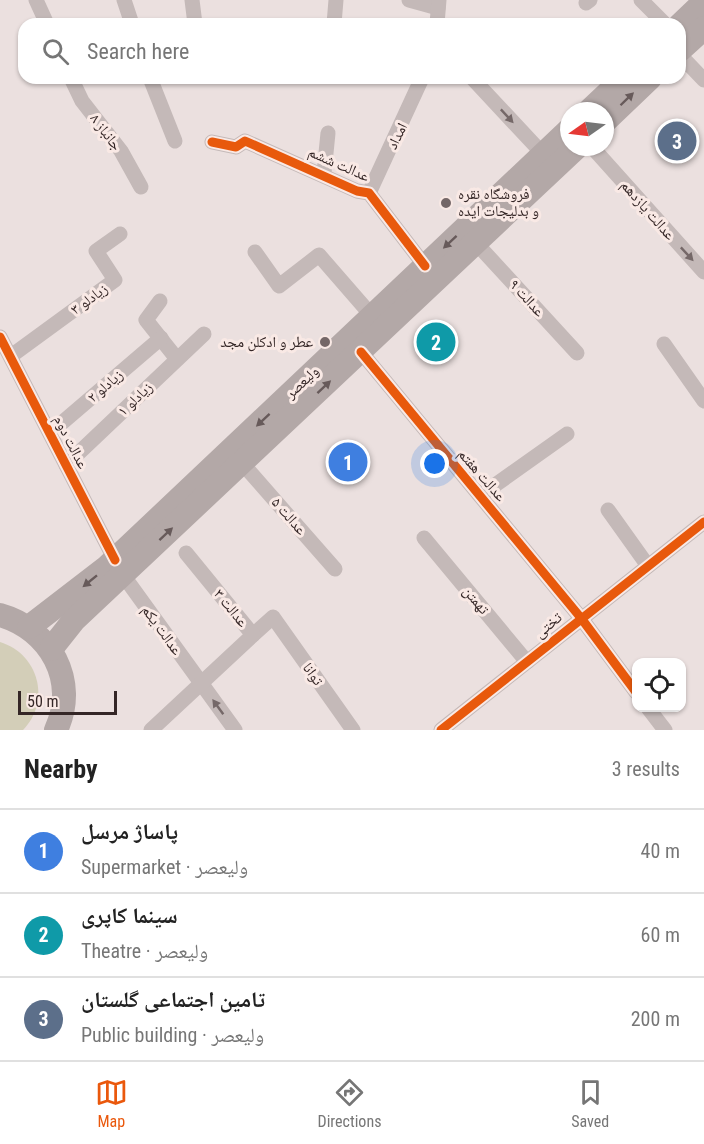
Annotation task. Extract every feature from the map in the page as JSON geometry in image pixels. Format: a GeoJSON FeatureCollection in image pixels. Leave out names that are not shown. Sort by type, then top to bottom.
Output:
{"type":"FeatureCollection","features":[{"type":"Feature","properties":{"kind":"main road"},"geometry":{"type":"LineString","coordinates":[[686,19],[704,2]]}},
{"type":"Feature","properties":{"kind":"main road"},"geometry":{"type":"LineString","coordinates":[[686,44],[704,28]]}},
{"type":"Feature","properties":{"kind":"main road"},"geometry":{"type":"LineString","coordinates":[[599,102],[618,84]]}},
{"type":"Feature","properties":{"kind":"main road"},"geometry":{"type":"LineString","coordinates":[[614,112],[644,84]]}},
{"type":"Feature","properties":{"kind":"main road","name":"ولیعصر"},"geometry":{"type":"LineString","coordinates":[[51,649],[119,568],[372,316],[560,138]]}},
{"type":"Feature","properties":{"kind":"main road","name":"ولیعصر"},"geometry":{"type":"LineString","coordinates":[[29,627],[119,568],[242,464],[568,156]]}},
{"type":"Feature","properties":{"kind":"main road"},"geometry":{"type":"LineString","coordinates":[[0,615],[29,627],[51,649],[62,672],[64,685],[63,711],[56,730]]}},
{"type":"Feature","properties":{"kind":"street"},"geometry":{"type":"LineString","coordinates":[[36,0],[44,18]]}},
{"type":"Feature","properties":{"kind":"street"},"geometry":{"type":"LineString","coordinates":[[124,0],[130,18]]}},
{"type":"Feature","properties":{"kind":"street"},"geometry":{"type":"LineString","coordinates":[[192,0],[194,18]]}},
{"type":"Feature","properties":{"kind":"street"},"geometry":{"type":"LineString","coordinates":[[334,18],[336,0]]}},
{"type":"Feature","properties":{"kind":"street"},"geometry":{"type":"LineString","coordinates":[[409,0],[439,4]]}},
{"type":"Feature","properties":{"kind":"street"},"geometry":{"type":"LineString","coordinates":[[641,0],[658,18]]}},
{"type":"Feature","properties":{"kind":"street"},"geometry":{"type":"LineString","coordinates":[[686,61],[704,80]]}},
{"type":"Feature","properties":{"kind":"street","name":"جانباز ۸"},"geometry":{"type":"LineString","coordinates":[[74,84],[82,100],[121,151],[141,187]]}},
{"type":"Feature","properties":{"kind":"street"},"geometry":{"type":"LineString","coordinates":[[152,84],[175,141]]}},
{"type":"Feature","properties":{"kind":"street"},"geometry":{"type":"LineString","coordinates":[[410,84],[414,100]]}},
{"type":"Feature","properties":{"kind":"street","name":"امداد"},"geometry":{"type":"LineString","coordinates":[[369,193],[420,84]]}},
{"type":"Feature","properties":{"kind":"street"},"geometry":{"type":"LineString","coordinates":[[478,84],[543,154]]}},
{"type":"Feature","properties":{"kind":"street"},"geometry":{"type":"LineString","coordinates":[[324,173],[328,133]]}},
{"type":"Feature","properties":{"kind":"street","name":"عدالت ششم"},"geometry":{"type":"LineString","coordinates":[[212,142],[236,147],[245,141],[324,173],[357,191],[369,193],[425,266]]}},
{"type":"Feature","properties":{"kind":"street","name":"عدالت یازدهم"},"geometry":{"type":"LineString","coordinates":[[600,156],[704,272]]}},
{"type":"Feature","properties":{"kind":"street","name":"زیادلو ۳"},"geometry":{"type":"LineString","coordinates":[[11,356],[115,280],[96,251],[120,234]]}},
{"type":"Feature","properties":{"kind":"street","name":"عدالت ۹"},"geometry":{"type":"LineString","coordinates":[[476,243],[577,353]]}},
{"type":"Feature","properties":{"kind":"street"},"geometry":{"type":"LineString","coordinates":[[255,252],[279,286],[319,255],[372,316]]}},
{"type":"Feature","properties":{"kind":"street"},"geometry":{"type":"LineString","coordinates":[[160,301],[146,320],[177,359]]}},
{"type":"Feature","properties":{"kind":"street","name":"زیادلو ۱"},"geometry":{"type":"LineString","coordinates":[[66,465],[204,334]]}},
{"type":"Feature","properties":{"kind":"street","name":"عدالت دوم"},"geometry":{"type":"LineString","coordinates":[[0,337],[119,568]]}},
{"type":"Feature","properties":{"kind":"street","name":"زیادلو ۲"},"geometry":{"type":"LineString","coordinates":[[50,433],[161,338]]}},
{"type":"Feature","properties":{"kind":"street"},"geometry":{"type":"LineString","coordinates":[[664,344],[704,402]]}},
{"type":"Feature","properties":{"kind":"street","name":"عدالت هفتم"},"geometry":{"type":"LineString","coordinates":[[361,352],[581,618],[632,687]]}},
{"type":"Feature","properties":{"kind":"street"},"geometry":{"type":"LineString","coordinates":[[481,495],[567,434]]}},
{"type":"Feature","properties":{"kind":"street","name":"عدالت ۵"},"geometry":{"type":"LineString","coordinates":[[242,464],[335,570]]}},
{"type":"Feature","properties":{"kind":"street"},"geometry":{"type":"LineString","coordinates":[[608,510],[648,566]]}},
{"type":"Feature","properties":{"kind":"street","name":"تختی"},"geometry":{"type":"LineString","coordinates":[[441,730],[704,522]]}},
{"type":"Feature","properties":{"kind":"street","name":"تهمتن"},"geometry":{"type":"LineString","coordinates":[[424,538],[527,662]]}},
{"type":"Feature","properties":{"kind":"street","name":"عدالت ۳"},"geometry":{"type":"LineString","coordinates":[[150,730],[253,635],[186,553]]}},
{"type":"Feature","properties":{"kind":"street","name":"عدالت یکم"},"geometry":{"type":"LineString","coordinates":[[119,568],[235,730]]}},
{"type":"Feature","properties":{"kind":"street","name":"توانا"},"geometry":{"type":"LineString","coordinates":[[253,635],[273,617],[353,730]]}},
{"type":"Feature","properties":{"kind":"street"},"geometry":{"type":"LineString","coordinates":[[651,712],[665,730]]}},
{"type":"Feature","properties":{"kind":"shaded area"},"geometry":{"type":"Polygon","coordinates":[[[0,642],[13,648],[24,657],[32,667],[37,680],[37,706],[23,730],[0,730],[0,642]]]}},
{"type":"Feature","properties":{"kind":"cycle path"},"geometry":{"type":"LineString","coordinates":[[212,142],[236,147],[245,141],[357,191],[369,193],[425,266]]}},
{"type":"Feature","properties":{"kind":"cycle path"},"geometry":{"type":"LineString","coordinates":[[0,337],[115,560]]}},
{"type":"Feature","properties":{"kind":"cycle path"},"geometry":{"type":"LineString","coordinates":[[361,352],[581,618],[632,687]]}},
{"type":"Feature","properties":{"kind":"cycle path"},"geometry":{"type":"LineString","coordinates":[[441,730],[704,522]]}},
{"type":"Feature","properties":{"kind":"place","name":"تامین اجتماعی گلستان"},"geometry":{"type":"Point","coordinates":[677,141]}},
{"type":"Feature","properties":{"kind":"place","name":"فروشگاه نقره و بدلیجات ایده"},"geometry":{"type":"Point","coordinates":[446,203]}},
{"type":"Feature","properties":{"kind":"place","name":"عطر و ادکلن مجد"},"geometry":{"type":"Point","coordinates":[325,342]}},
{"type":"Feature","properties":{"kind":"place","name":"سینما کاپری"},"geometry":{"type":"Point","coordinates":[436,342]}},
{"type":"Feature","properties":{"kind":"place","name":"پاساژ مرسل"},"geometry":{"type":"Point","coordinates":[348,462]}}]}
